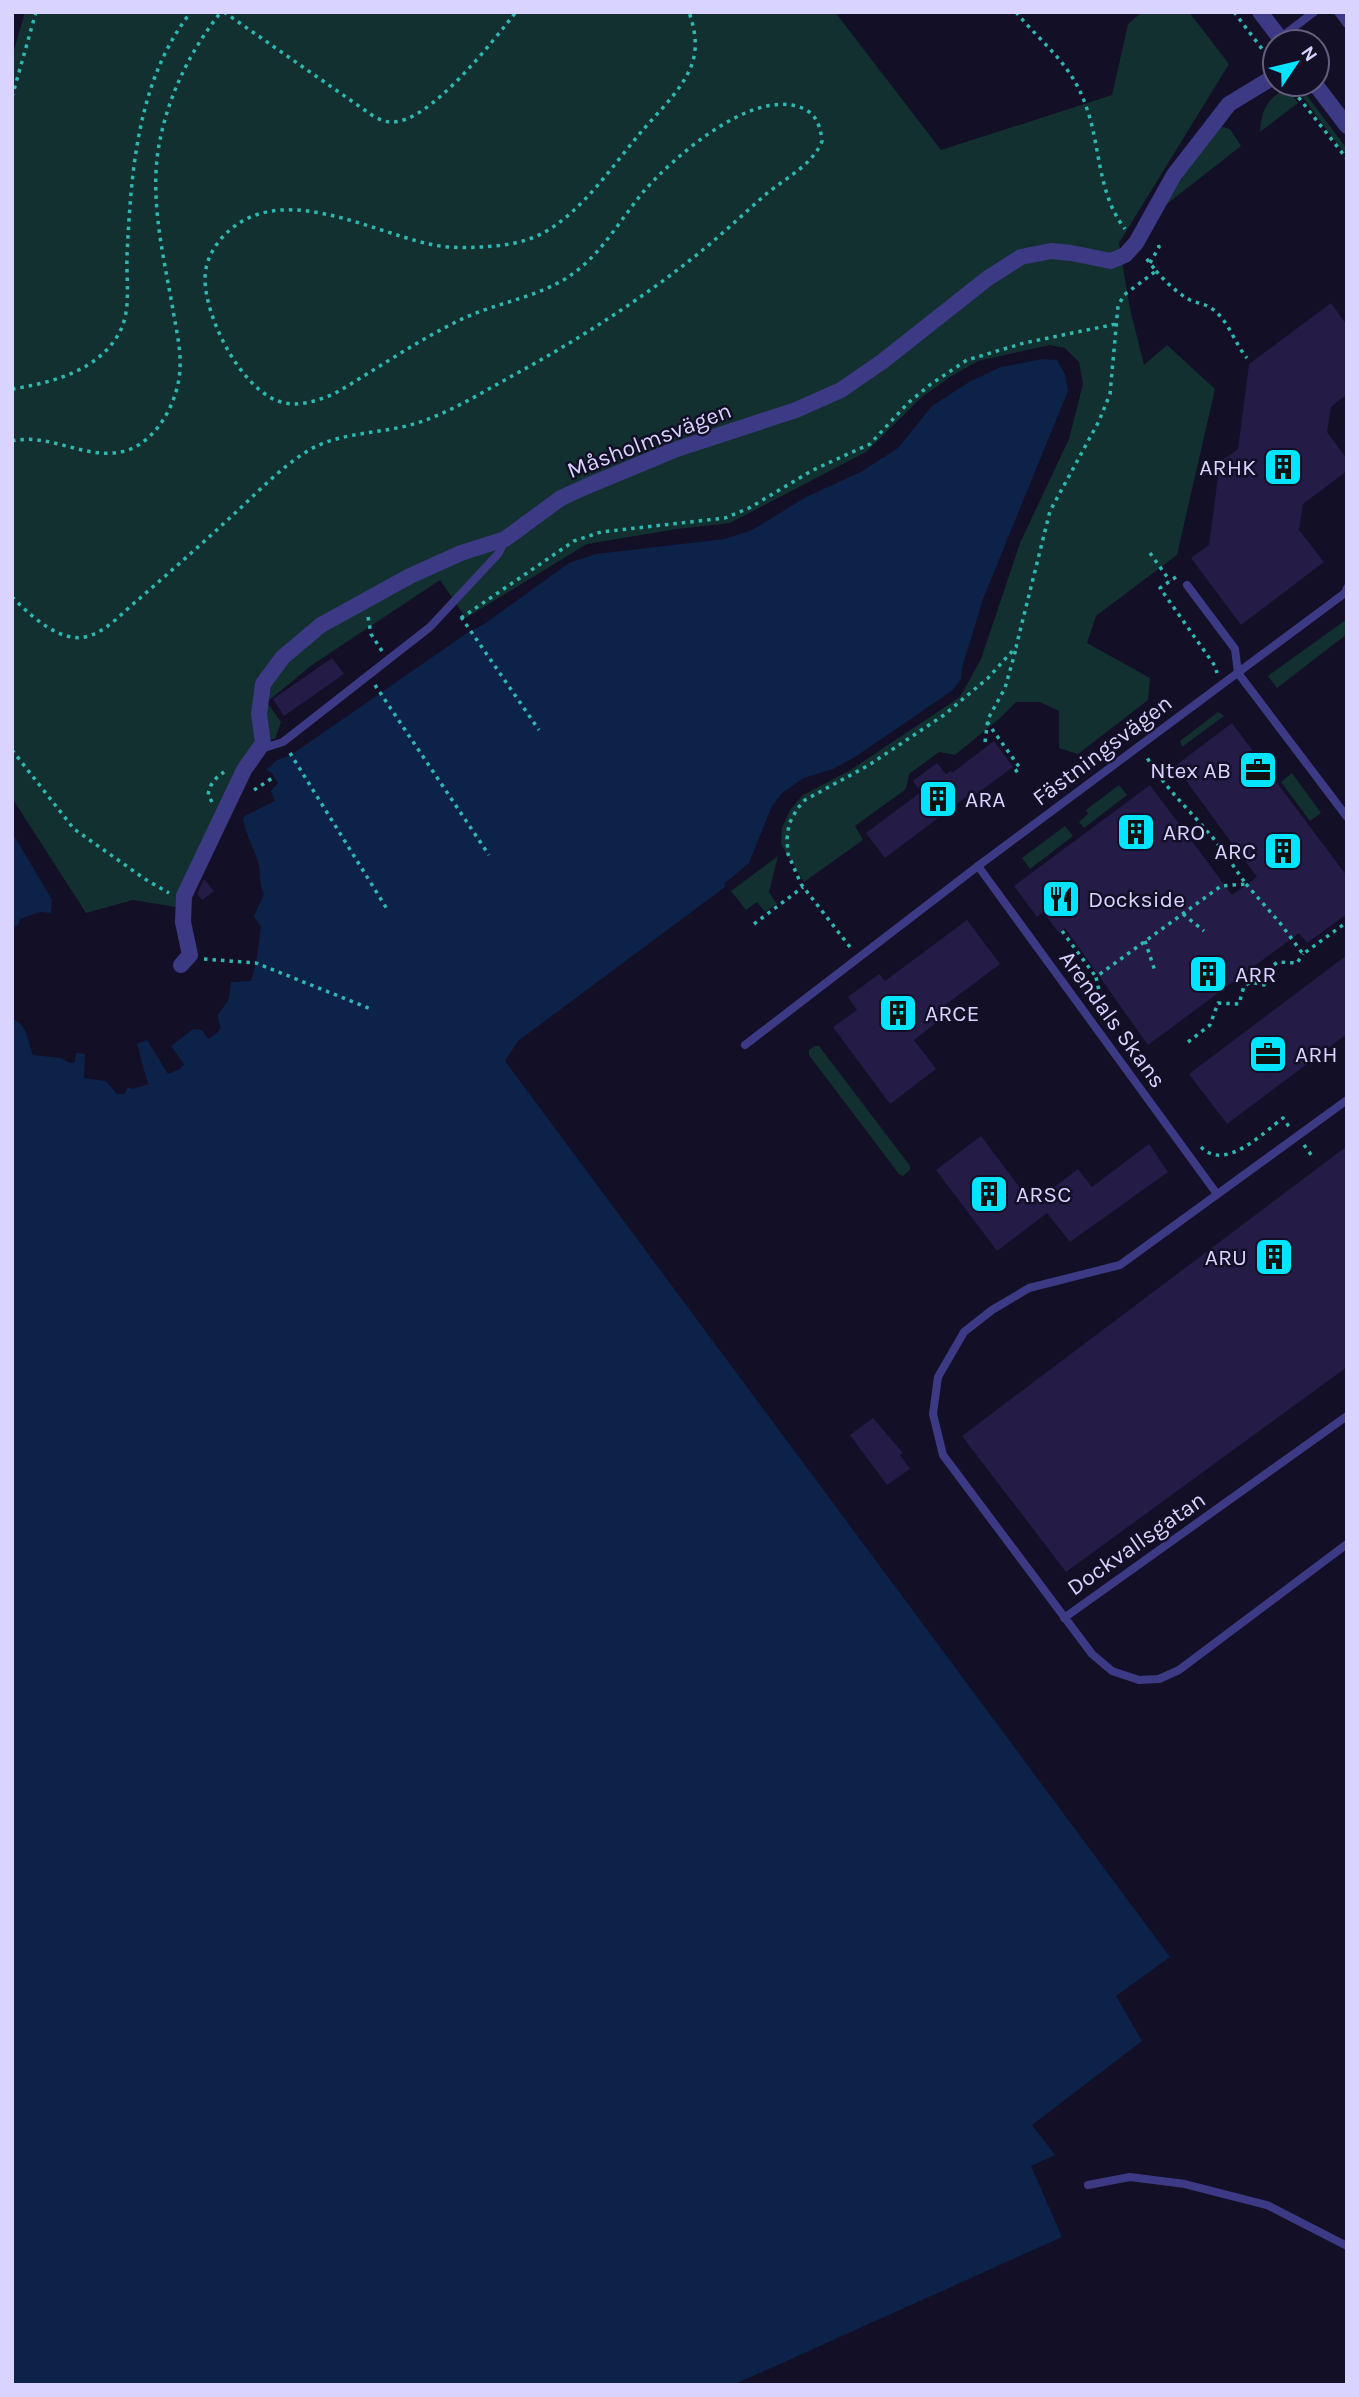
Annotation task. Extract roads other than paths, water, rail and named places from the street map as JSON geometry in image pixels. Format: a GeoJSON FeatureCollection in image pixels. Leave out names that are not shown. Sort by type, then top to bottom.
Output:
{"type":"FeatureCollection","features":[{"type":"Feature","properties":{"kind":"street"},"geometry":{"type":"LineString","coordinates":[[1260,12],[1272,28]]}},
{"type":"Feature","properties":{"kind":"street","name":"Måsholmsvägen"},"geometry":{"type":"LineString","coordinates":[[261,748],[262,684],[272,669],[301,639],[321,625],[410,576],[461,553],[505,539],[561,498],[585,486],[674,450],[796,410],[841,390],[883,362],[988,278],[1021,257],[1051,251],[1111,261],[1125,255],[1136,243],[1174,175],[1229,104],[1261,85]]}},
{"type":"Feature","properties":{"kind":"street"},"geometry":{"type":"LineString","coordinates":[[1326,98],[1347,125]]}},
{"type":"Feature","properties":{"kind":"street"},"geometry":{"type":"LineString","coordinates":[[186,960],[184,896],[244,770],[261,748]]}},
{"type":"Feature","properties":{"kind":"lane"},"geometry":{"type":"LineString","coordinates":[[1295,28],[1314,12]]}},
{"type":"Feature","properties":{"kind":"lane"},"geometry":{"type":"LineString","coordinates":[[1338,12],[1347,23]]}},
{"type":"Feature","properties":{"kind":"lane"},"geometry":{"type":"LineString","coordinates":[[261,748],[284,742],[430,627],[499,553],[505,539]]}},
{"type":"Feature","properties":{"kind":"lane"},"geometry":{"type":"LineString","coordinates":[[1187,585],[1235,649],[1238,673],[1347,817]]}},
{"type":"Feature","properties":{"kind":"lane","name":"Fästningsvägen"},"geometry":{"type":"LineString","coordinates":[[745,1045],[978,866],[1345,593],[1347,588]]}},
{"type":"Feature","properties":{"kind":"lane","name":"Arendals Skans"},"geometry":{"type":"LineString","coordinates":[[978,866],[1217,1194]]}},
{"type":"Feature","properties":{"kind":"lane"},"geometry":{"type":"LineString","coordinates":[[1064,1618],[943,1455],[933,1414],[938,1377],[964,1332],[1015,1294],[1042,1283],[1120,1265],[1347,1100]]}},
{"type":"Feature","properties":{"kind":"lane","name":"Dockvallsgatan"},"geometry":{"type":"LineString","coordinates":[[1347,1416],[1064,1618],[1093,1654],[1112,1671],[1139,1680],[1159,1679],[1179,1670],[1347,1544]]}},
{"type":"Feature","properties":{"kind":"lane"},"geometry":{"type":"LineString","coordinates":[[1088,2185],[1130,2177],[1185,2184],[1267,2205],[1347,2246]]}},
{"type":"Feature","properties":{"kind":"water"},"geometry":{"type":"Polygon","coordinates":[[[1043,359],[1057,360],[1065,374],[1068,391],[983,599],[961,679],[953,690],[855,757],[833,769],[804,778],[782,793],[772,806],[749,863],[724,884],[725,887],[518,1041],[505,1061],[1170,1957],[1116,1996],[1142,2041],[1032,2125],[1055,2155],[1031,2166],[1062,2237],[733,2385],[12,2385],[12,1019],[24,1029],[33,1055],[61,1058],[70,1063],[75,1062],[76,1053],[85,1054],[84,1078],[106,1081],[117,1094],[125,1094],[127,1087],[133,1089],[148,1084],[137,1044],[147,1040],[168,1074],[180,1069],[184,1064],[171,1046],[193,1029],[202,1030],[208,1039],[217,1033],[221,1027],[218,1015],[228,1000],[231,982],[251,981],[261,927],[254,916],[264,894],[259,866],[243,817],[275,801],[271,791],[278,783],[272,773],[266,770],[277,760],[291,755],[470,631],[483,625],[569,563],[596,554],[725,539],[752,530],[806,497],[861,472],[898,448],[932,406],[969,382],[1001,367],[1043,359]]]}},
{"type":"Feature","properties":{"kind":"water"},"geometry":{"type":"Polygon","coordinates":[[[12,832],[52,900],[51,913],[40,912],[20,919],[18,926],[12,926],[12,832]]]}},
{"type":"Feature","properties":{"kind":"place","name":"ARHK"},"geometry":{"type":"Point","coordinates":[1283,467]}},
{"type":"Feature","properties":{"kind":"place","name":"Ntex AB"},"geometry":{"type":"Point","coordinates":[1258,770]}},
{"type":"Feature","properties":{"kind":"place","name":"ARA"},"geometry":{"type":"Point","coordinates":[938,799]}},
{"type":"Feature","properties":{"kind":"place","name":"ARO"},"geometry":{"type":"Point","coordinates":[1136,832]}},
{"type":"Feature","properties":{"kind":"place","name":"ARC"},"geometry":{"type":"Point","coordinates":[1283,851]}},
{"type":"Feature","properties":{"kind":"place","name":"Dockside"},"geometry":{"type":"Point","coordinates":[1061,899]}},
{"type":"Feature","properties":{"kind":"place","name":"ARR"},"geometry":{"type":"Point","coordinates":[1208,974]}},
{"type":"Feature","properties":{"kind":"place","name":"ARCE"},"geometry":{"type":"Point","coordinates":[898,1013]}},
{"type":"Feature","properties":{"kind":"place","name":"ARH"},"geometry":{"type":"Point","coordinates":[1268,1054]}},
{"type":"Feature","properties":{"kind":"place","name":"ARSC"},"geometry":{"type":"Point","coordinates":[989,1194]}},
{"type":"Feature","properties":{"kind":"place","name":"ARU"},"geometry":{"type":"Point","coordinates":[1274,1257]}}]}
